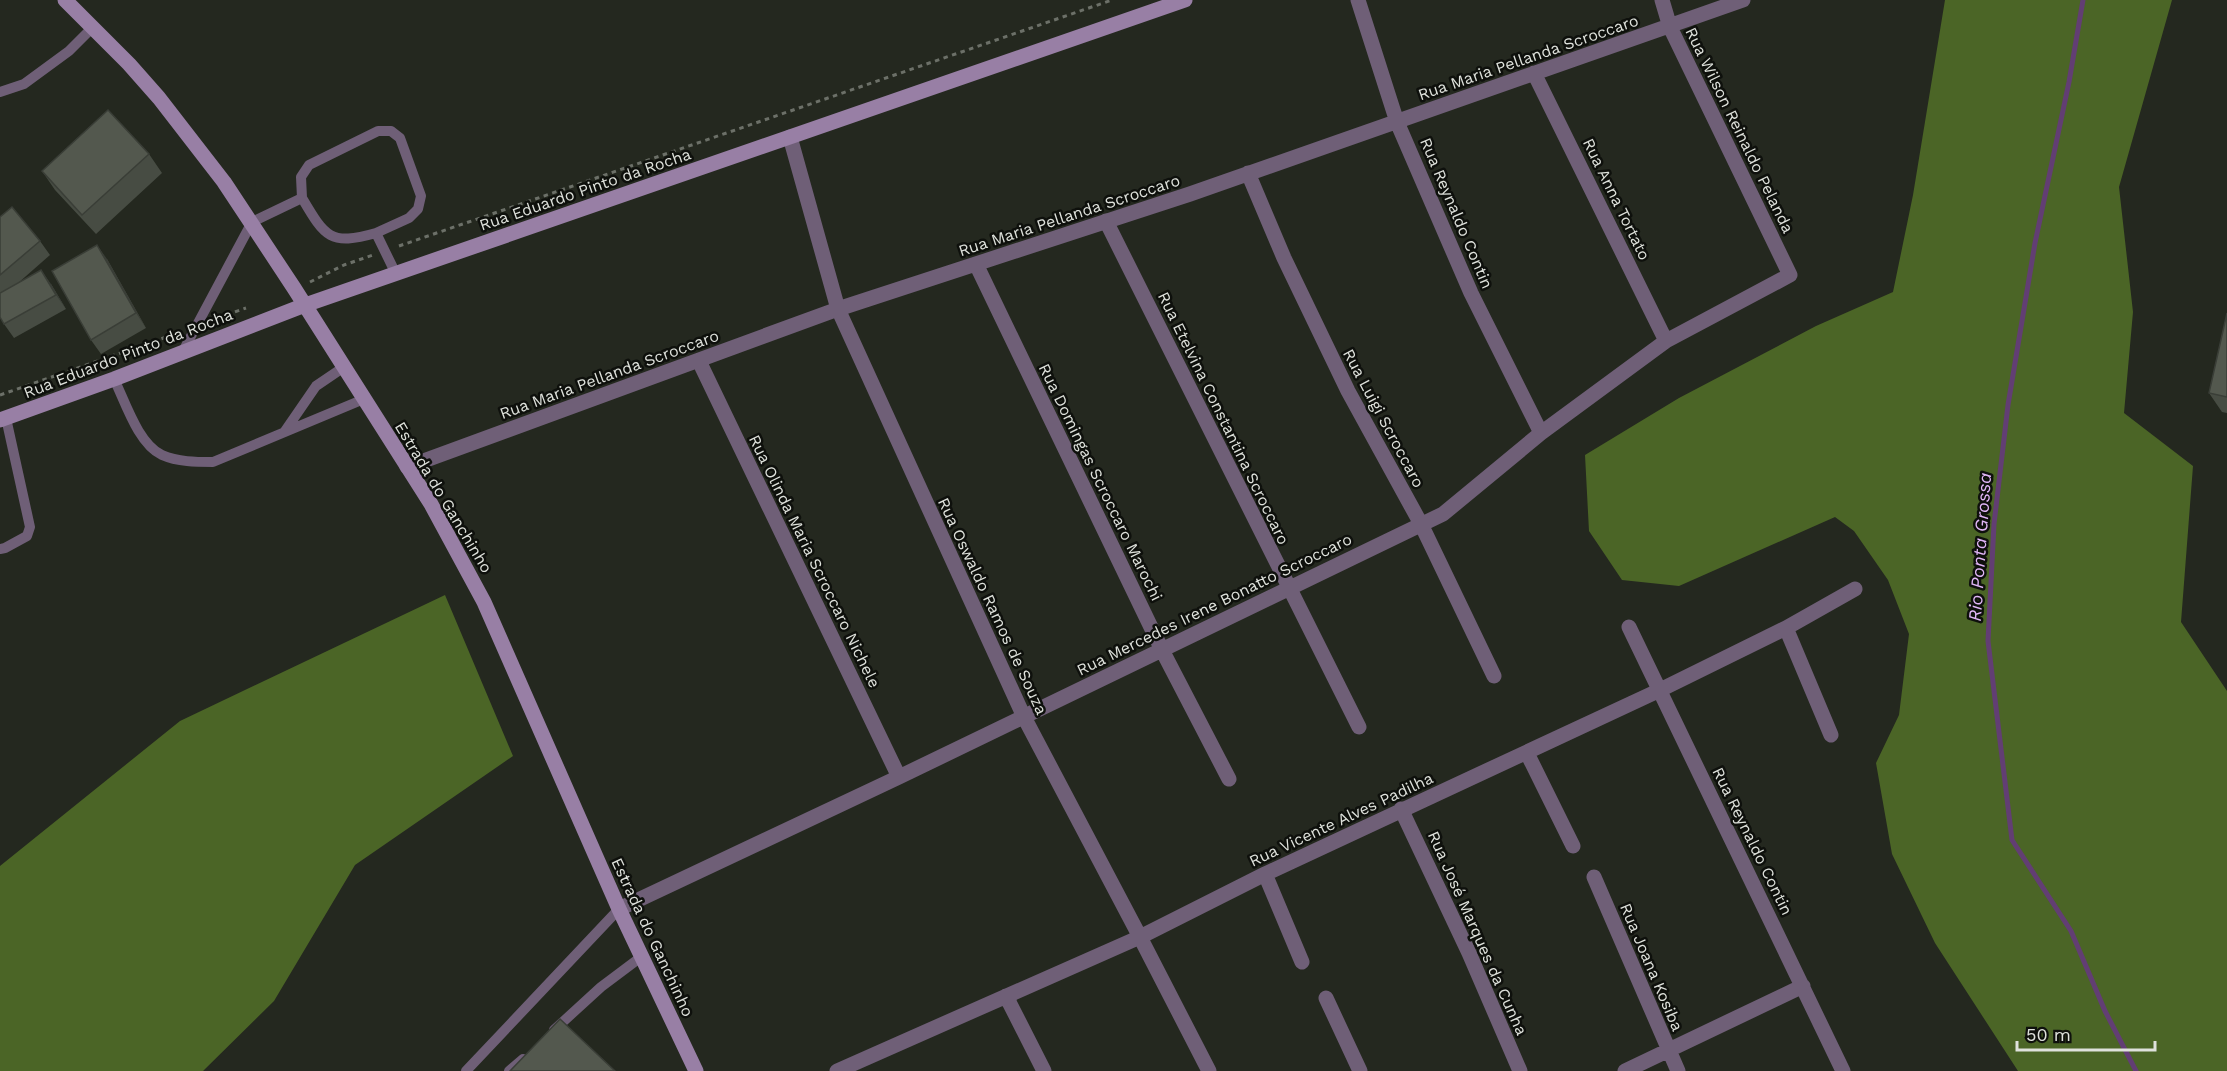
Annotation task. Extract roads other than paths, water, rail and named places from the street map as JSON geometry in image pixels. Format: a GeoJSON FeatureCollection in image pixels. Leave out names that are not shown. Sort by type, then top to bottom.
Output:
{"type":"FeatureCollection","features":[{"type":"Feature","properties":{"kind":"street","name":"Estrada do Ganchinho"},"geometry":{"type":"LineString","coordinates":[[65,0],[129,64],[188,133],[252,222],[447,532],[484,602],[641,957],[696,1071]]}},
{"type":"Feature","properties":{"kind":"street","name":"Rua Eduardo Pinto da Rocha"},"geometry":{"type":"LineString","coordinates":[[3,419],[305,305],[1185,0]]}},
{"type":"Feature","properties":{"kind":"street","name":"Rua Reynaldo Contin"},"geometry":{"type":"LineString","coordinates":[[1359,0],[1397,122],[1471,293],[1541,433]]}},
{"type":"Feature","properties":{"kind":"street","name":"Rua Wilson Reinaldo Pelanda"},"geometry":{"type":"LineString","coordinates":[[1662,0],[1670,27],[1790,274]]}},
{"type":"Feature","properties":{"kind":"street","name":"Rua Maria Pellanda Scroccaro"},"geometry":{"type":"LineString","coordinates":[[407,468],[838,309],[1106,222],[1743,0]]}},
{"type":"Feature","properties":{"kind":"street","name":"Rua Anna Tortato"},"geometry":{"type":"LineString","coordinates":[[1534,73],[1666,341]]}},
{"type":"Feature","properties":{"kind":"street","name":"Rua Oswaldo Ramos de Souza"},"geometry":{"type":"LineString","coordinates":[[790,137],[838,309],[1024,717],[1209,1071]]}},
{"type":"Feature","properties":{"kind":"street","name":"Rua Luigi Scroccaro"},"geometry":{"type":"LineString","coordinates":[[1248,173],[1284,258],[1348,390],[1421,524],[1494,676]]}},
{"type":"Feature","properties":{"kind":"street","name":"Rua Etelvina Constantina Scroccaro"},"geometry":{"type":"LineString","coordinates":[[1106,222],[1359,728]]}},
{"type":"Feature","properties":{"kind":"street","name":"Rua Domingas Scroccaro Marochi"},"geometry":{"type":"LineString","coordinates":[[976,264],[1162,650],[1229,779]]}},
{"type":"Feature","properties":{"kind":"street","name":"Rua Mercedes Irene Bonatto Scroccaro"},"geometry":{"type":"LineString","coordinates":[[620,909],[1443,514],[1541,433],[1666,341],[1790,274]]}},
{"type":"Feature","properties":{"kind":"street","name":"Rua Olinda Maria Scroccaro Nichele"},"geometry":{"type":"LineString","coordinates":[[699,361],[899,777]]}},
{"type":"Feature","properties":{"kind":"street","name":"Rua Vicente Alves Padilha"},"geometry":{"type":"LineString","coordinates":[[837,1071],[1140,937],[1401,809],[1660,690],[1786,628],[1855,589]]}},
{"type":"Feature","properties":{"kind":"street","name":"Rua Reynaldo Contin"},"geometry":{"type":"LineString","coordinates":[[1629,627],[1843,1071]]}},
{"type":"Feature","properties":{"kind":"street"},"geometry":{"type":"LineString","coordinates":[[1786,628],[1831,735]]}},
{"type":"Feature","properties":{"kind":"street"},"geometry":{"type":"LineString","coordinates":[[1527,753],[1574,846]]}},
{"type":"Feature","properties":{"kind":"street","name":"Rua José Marques da Cunha"},"geometry":{"type":"LineString","coordinates":[[1401,809],[1469,953],[1520,1071]]}},
{"type":"Feature","properties":{"kind":"street"},"geometry":{"type":"LineString","coordinates":[[1265,874],[1302,962]]}},
{"type":"Feature","properties":{"kind":"street","name":"Rua Joana Kosiba"},"geometry":{"type":"LineString","coordinates":[[1594,877],[1678,1071]]}},
{"type":"Feature","properties":{"kind":"street"},"geometry":{"type":"LineString","coordinates":[[1624,1071],[1803,986]]}},
{"type":"Feature","properties":{"kind":"street"},"geometry":{"type":"LineString","coordinates":[[1006,996],[1044,1071]]}},
{"type":"Feature","properties":{"kind":"street"},"geometry":{"type":"LineString","coordinates":[[1326,998],[1360,1071]]}},
{"type":"Feature","properties":{"kind":"lane"},"geometry":{"type":"LineString","coordinates":[[0,92],[24,84],[69,51],[93,27]]}},
{"type":"Feature","properties":{"kind":"lane"},"geometry":{"type":"LineString","coordinates":[[378,131],[391,131],[400,138],[421,196],[418,209],[408,218],[376,233],[351,240],[335,238],[321,229],[302,198],[301,177],[309,165],[378,131]]}},
{"type":"Feature","properties":{"kind":"lane"},"geometry":{"type":"LineString","coordinates":[[182,353],[252,222],[302,198]]}},
{"type":"Feature","properties":{"kind":"lane"},"geometry":{"type":"LineString","coordinates":[[376,233],[396,274]]}},
{"type":"Feature","properties":{"kind":"lane"},"geometry":{"type":"LineString","coordinates":[[285,431],[319,382],[344,367]]}},
{"type":"Feature","properties":{"kind":"lane"},"geometry":{"type":"LineString","coordinates":[[114,379],[142,438],[161,455],[191,462],[213,462],[364,399]]}},
{"type":"Feature","properties":{"kind":"lane"},"geometry":{"type":"LineString","coordinates":[[0,549],[27,536],[30,527],[3,419]]}},
{"type":"Feature","properties":{"kind":"lane"},"geometry":{"type":"LineString","coordinates":[[466,1071],[620,909]]}},
{"type":"Feature","properties":{"kind":"lane"},"geometry":{"type":"LineString","coordinates":[[509,1071],[601,987],[641,957]]}},
{"type":"Feature","properties":{"kind":"waterway","name":"Rio Ponta Grossa"},"geometry":{"type":"LineString","coordinates":[[2083,0],[2069,82],[2035,243],[2008,405],[1994,524],[1988,641],[2012,840],[2071,931],[2105,1011],[2136,1071]]}}]}
